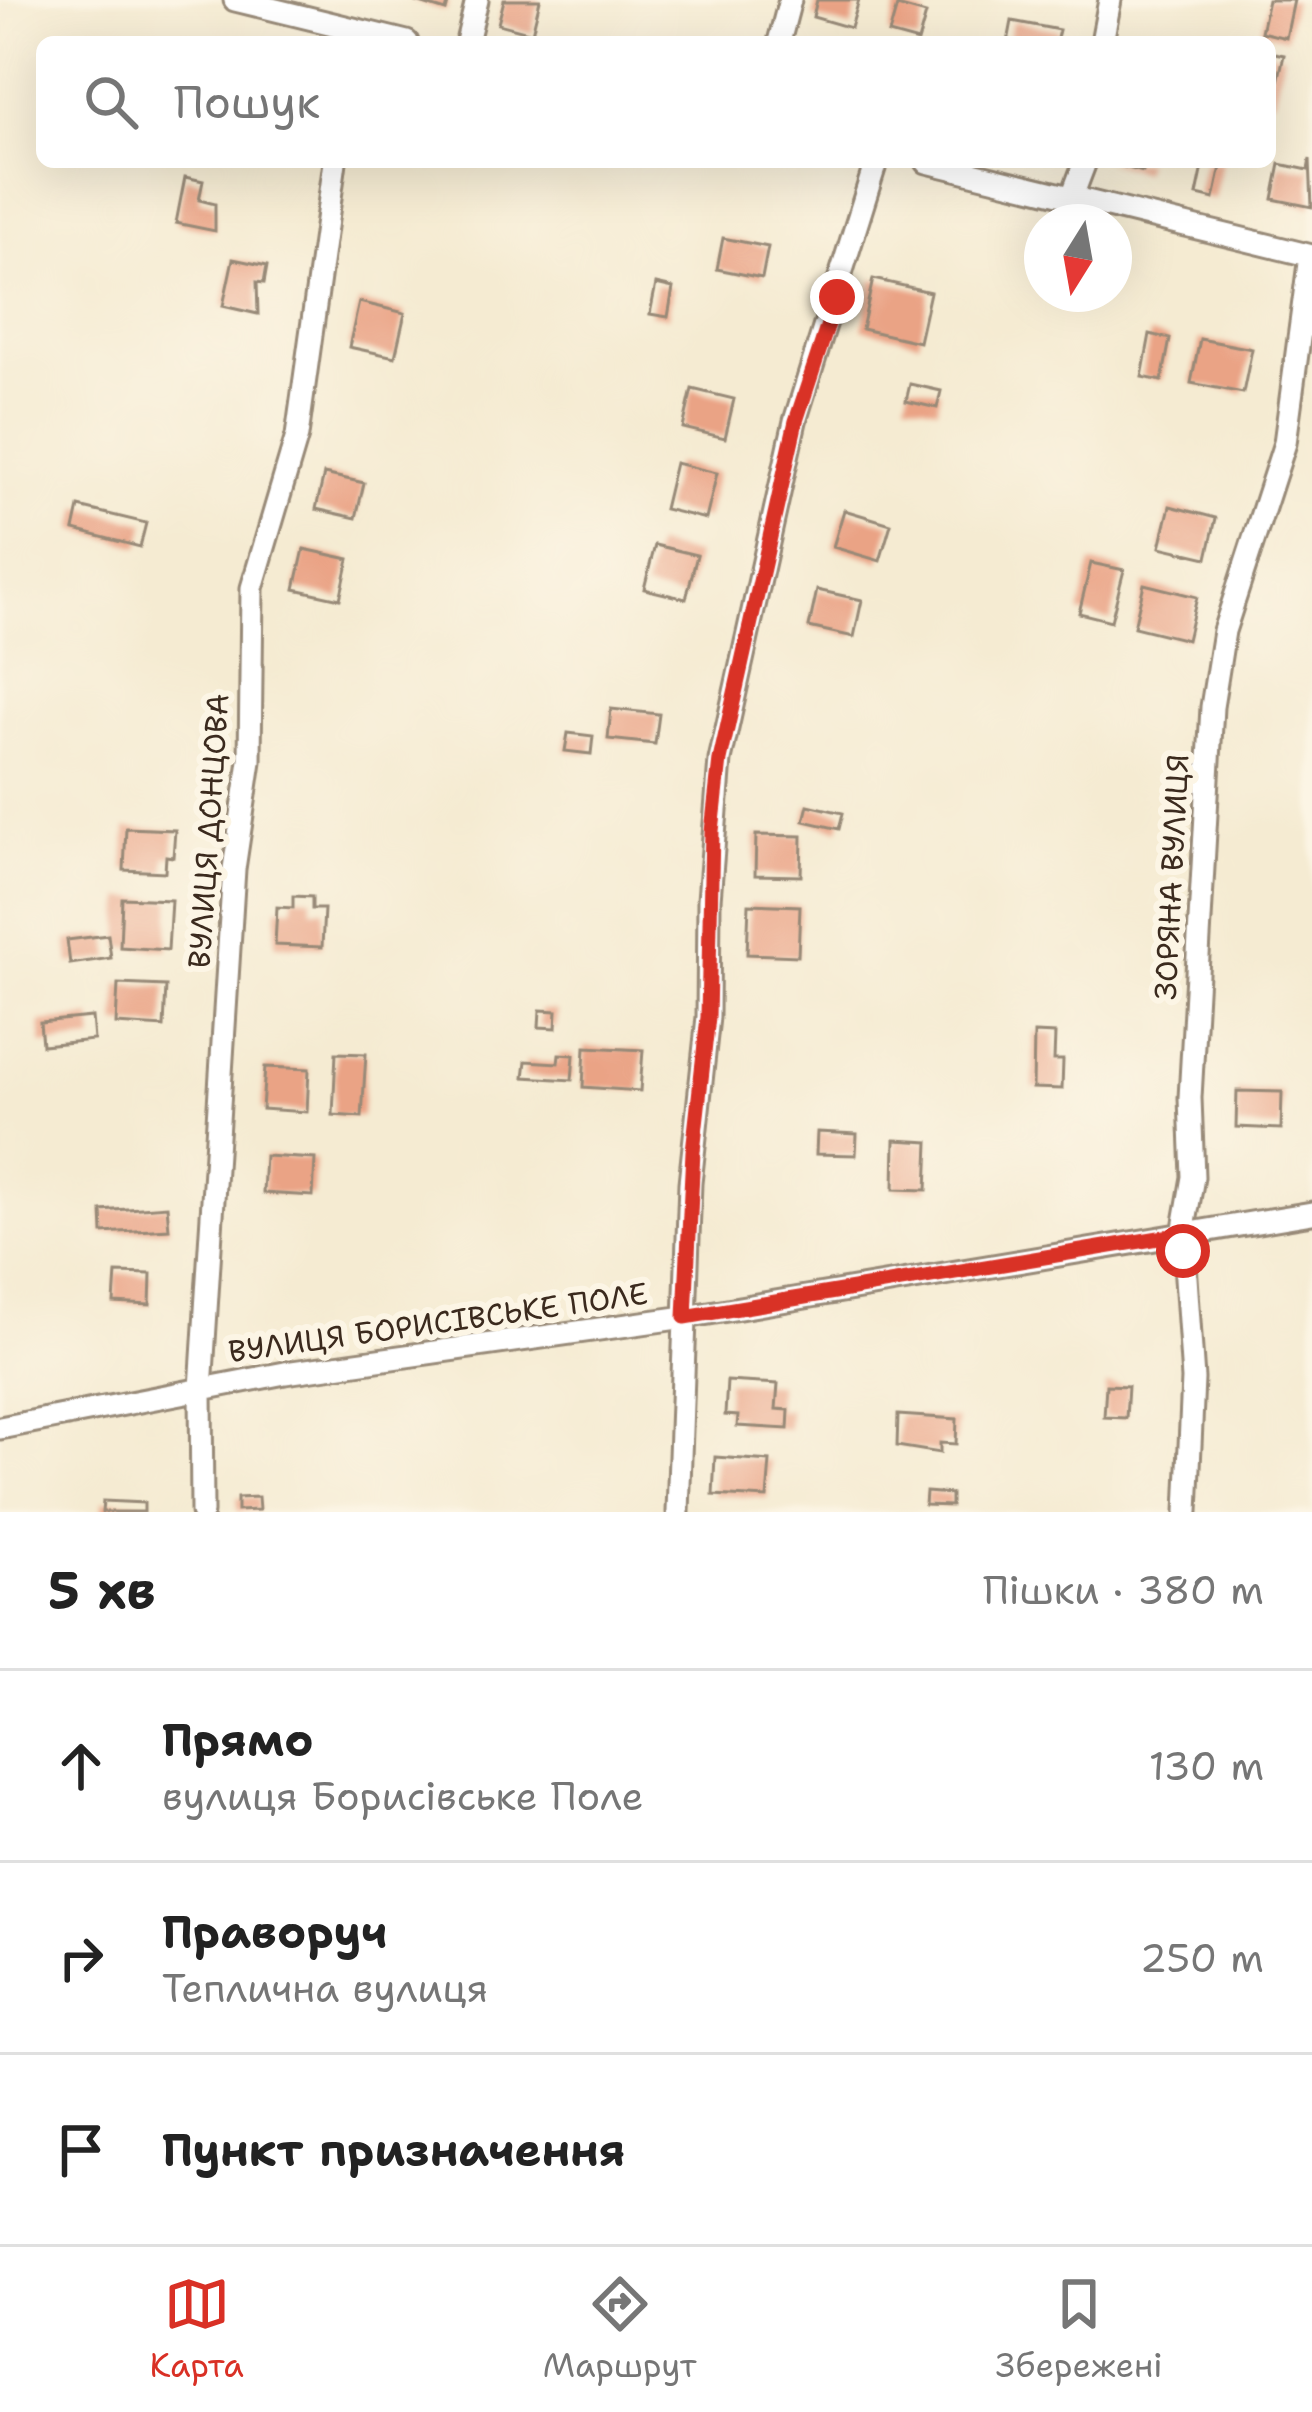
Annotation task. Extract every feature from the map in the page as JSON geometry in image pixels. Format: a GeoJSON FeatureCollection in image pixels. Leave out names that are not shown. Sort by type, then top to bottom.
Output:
{"type":"FeatureCollection","features":[{"type":"Feature","properties":{"kind":"street"},"geometry":{"type":"LineString","coordinates":[[235,0],[347,35]]}},
{"type":"Feature","properties":{"kind":"street"},"geometry":{"type":"LineString","coordinates":[[468,36],[477,0]]}},
{"type":"Feature","properties":{"kind":"street"},"geometry":{"type":"LineString","coordinates":[[780,36],[790,0]]}},
{"type":"Feature","properties":{"kind":"street"},"geometry":{"type":"LineString","coordinates":[[1103,36],[1110,0]]}},
{"type":"Feature","properties":{"kind":"street","name":"ВУЛИЦЯ ДОНЦОВА"},"geometry":{"type":"LineString","coordinates":[[202,1512],[201,1389],[234,868],[250,761],[252,588],[297,436],[334,168]]}},
{"type":"Feature","properties":{"kind":"street"},"geometry":{"type":"LineString","coordinates":[[678,1512],[693,1151],[708,1017],[710,877],[720,760],[796,421],[874,168]]}},
{"type":"Feature","properties":{"kind":"street"},"geometry":{"type":"LineString","coordinates":[[950,168],[1311,256]]}},
{"type":"Feature","properties":{"kind":"street"},"geometry":{"type":"LineString","coordinates":[[1071,199],[1083,168]]}},
{"type":"Feature","properties":{"kind":"street","name":"ЗОРЯНА ВУЛИЦЯ"},"geometry":{"type":"LineString","coordinates":[[1187,1512],[1193,1379],[1183,1234],[1192,1177],[1190,1098],[1214,687],[1229,613],[1285,443],[1311,256]]}},
{"type":"Feature","properties":{"kind":"street","name":"ВУЛИЦЯ БОРИСІВСЬКЕ ПОЛЕ"},"geometry":{"type":"LineString","coordinates":[[0,1428],[201,1389],[685,1317],[1312,1213]]}},
{"type":"Feature","properties":{"kind":"building"},"geometry":{"type":"Polygon","coordinates":[[[410,0],[449,0],[446,11],[410,0]]]}},
{"type":"Feature","properties":{"kind":"building"},"geometry":{"type":"Polygon","coordinates":[[[504,0],[540,0],[532,33],[498,24],[504,0]]]}},
{"type":"Feature","properties":{"kind":"building"},"geometry":{"type":"Polygon","coordinates":[[[817,0],[859,0],[851,28],[813,17],[817,0]]]}},
{"type":"Feature","properties":{"kind":"building"},"geometry":{"type":"Polygon","coordinates":[[[1268,0],[1294,0],[1286,38],[1261,32],[1268,0]]]}},
{"type":"Feature","properties":{"kind":"building"},"geometry":{"type":"Polygon","coordinates":[[[897,6],[926,14],[920,36],[889,34],[897,6]]]}},
{"type":"Feature","properties":{"kind":"building"},"geometry":{"type":"Polygon","coordinates":[[[1012,21],[1059,30],[1058,36],[1009,36],[1012,21]]]}},
{"type":"Feature","properties":{"kind":"building"},"geometry":{"type":"Polygon","coordinates":[[[1276,53],[1284,55],[1276,91],[1276,53]]]}},
{"type":"Feature","properties":{"kind":"building"},"geometry":{"type":"Polygon","coordinates":[[[1310,159],[1312,207],[1273,199],[1280,164],[1308,170],[1310,159]]]}},
{"type":"Feature","properties":{"kind":"building"},"geometry":{"type":"Polygon","coordinates":[[[1203,168],[1221,168],[1214,199],[1197,195],[1203,168]]]}},
{"type":"Feature","properties":{"kind":"building"},"geometry":{"type":"Polygon","coordinates":[[[185,177],[203,181],[199,200],[215,204],[215,231],[176,223],[185,177]]]}},
{"type":"Feature","properties":{"kind":"building"},"geometry":{"type":"Polygon","coordinates":[[[723,238],[768,247],[762,278],[717,269],[723,238]]]}},
{"type":"Feature","properties":{"kind":"building"},"geometry":{"type":"Polygon","coordinates":[[[233,259],[267,266],[264,283],[257,282],[258,314],[223,306],[233,259]]]}},
{"type":"Feature","properties":{"kind":"building"},"geometry":{"type":"Polygon","coordinates":[[[873,279],[930,292],[919,342],[862,329],[873,279]]]}},
{"type":"Feature","properties":{"kind":"building"},"geometry":{"type":"Polygon","coordinates":[[[656,284],[673,288],[668,317],[650,314],[656,284]]]}},
{"type":"Feature","properties":{"kind":"building"},"geometry":{"type":"Polygon","coordinates":[[[359,302],[405,313],[395,357],[349,347],[359,302]]]}},
{"type":"Feature","properties":{"kind":"building"},"geometry":{"type":"Polygon","coordinates":[[[1150,334],[1170,339],[1162,381],[1142,377],[1150,334]]]}},
{"type":"Feature","properties":{"kind":"building"},"geometry":{"type":"Polygon","coordinates":[[[1200,339],[1252,349],[1243,393],[1191,383],[1200,339]]]}},
{"type":"Feature","properties":{"kind":"building"},"geometry":{"type":"Polygon","coordinates":[[[910,384],[941,391],[937,408],[906,401],[910,384]]]}},
{"type":"Feature","properties":{"kind":"building"},"geometry":{"type":"Polygon","coordinates":[[[692,389],[734,399],[725,438],[683,428],[692,389]]]}},
{"type":"Feature","properties":{"kind":"building"},"geometry":{"type":"Polygon","coordinates":[[[675,463],[717,473],[706,519],[664,509],[675,463]]]}},
{"type":"Feature","properties":{"kind":"building"},"geometry":{"type":"Polygon","coordinates":[[[324,474],[364,483],[356,518],[316,509],[324,474]]]}},
{"type":"Feature","properties":{"kind":"building"},"geometry":{"type":"Polygon","coordinates":[[[1170,506],[1216,518],[1207,558],[1160,547],[1170,506]]]}},
{"type":"Feature","properties":{"kind":"building"},"geometry":{"type":"Polygon","coordinates":[[[79,507],[146,523],[140,547],[74,530],[79,507]]]}},
{"type":"Feature","properties":{"kind":"building"},"geometry":{"type":"Polygon","coordinates":[[[844,510],[891,524],[880,561],[833,547],[844,510]]]}},
{"type":"Feature","properties":{"kind":"building"},"geometry":{"type":"Polygon","coordinates":[[[655,545],[697,555],[686,599],[644,589],[655,545]]]}},
{"type":"Feature","properties":{"kind":"building"},"geometry":{"type":"Polygon","coordinates":[[[304,549],[349,559],[340,599],[295,589],[304,549]]]}},
{"type":"Feature","properties":{"kind":"building"},"geometry":{"type":"Polygon","coordinates":[[[1091,563],[1124,570],[1111,621],[1079,613],[1091,563]]]}},
{"type":"Feature","properties":{"kind":"building"},"geometry":{"type":"Polygon","coordinates":[[[1144,584],[1197,597],[1187,640],[1134,627],[1144,584]]]}},
{"type":"Feature","properties":{"kind":"building"},"geometry":{"type":"Polygon","coordinates":[[[817,590],[862,600],[854,637],[809,627],[817,590]]]}},
{"type":"Feature","properties":{"kind":"building"},"geometry":{"type":"Polygon","coordinates":[[[611,709],[659,714],[655,744],[608,739],[611,709]]]}},
{"type":"Feature","properties":{"kind":"building"},"geometry":{"type":"Polygon","coordinates":[[[568,733],[593,736],[591,754],[565,751],[568,733]]]}},
{"type":"Feature","properties":{"kind":"building"},"geometry":{"type":"Polygon","coordinates":[[[808,805],[843,813],[839,829],[804,821],[808,805]]]}},
{"type":"Feature","properties":{"kind":"building"},"geometry":{"type":"Polygon","coordinates":[[[126,828],[175,830],[173,857],[166,856],[165,872],[124,870],[126,828]]]}},
{"type":"Feature","properties":{"kind":"building"},"geometry":{"type":"Polygon","coordinates":[[[756,835],[802,836],[801,876],[755,875],[756,835]]]}},
{"type":"Feature","properties":{"kind":"building"},"geometry":{"type":"Polygon","coordinates":[[[293,896],[312,897],[312,909],[324,909],[322,947],[275,945],[277,907],[293,908],[293,896]]]}},
{"type":"Feature","properties":{"kind":"building"},"geometry":{"type":"Polygon","coordinates":[[[122,898],[171,900],[168,950],[120,947],[122,898]]]}},
{"type":"Feature","properties":{"kind":"building"},"geometry":{"type":"Polygon","coordinates":[[[749,904],[800,906],[798,956],[747,954],[749,904]]]}},
{"type":"Feature","properties":{"kind":"building"},"geometry":{"type":"Polygon","coordinates":[[[108,935],[111,958],[70,964],[67,940],[108,935]]]}},
{"type":"Feature","properties":{"kind":"building"},"geometry":{"type":"Polygon","coordinates":[[[118,984],[166,986],[164,1027],[116,1024],[118,984]]]}},
{"type":"Feature","properties":{"kind":"building"},"geometry":{"type":"Polygon","coordinates":[[[540,1010],[557,1011],[556,1028],[539,1027],[540,1010]]]}},
{"type":"Feature","properties":{"kind":"building"},"geometry":{"type":"Polygon","coordinates":[[[92,1017],[94,1040],[42,1045],[40,1022],[92,1017]]]}},
{"type":"Feature","properties":{"kind":"building"},"geometry":{"type":"Polygon","coordinates":[[[1034,1033],[1055,1034],[1054,1060],[1063,1060],[1062,1089],[1033,1088],[1034,1033]]]}},
{"type":"Feature","properties":{"kind":"building"},"geometry":{"type":"Polygon","coordinates":[[[585,1047],[643,1050],[640,1091],[583,1087],[585,1047]]]}},
{"type":"Feature","properties":{"kind":"building"},"geometry":{"type":"Polygon","coordinates":[[[336,1053],[366,1054],[362,1117],[333,1115],[336,1053]]]}},
{"type":"Feature","properties":{"kind":"building"},"geometry":{"type":"Polygon","coordinates":[[[559,1054],[574,1055],[572,1080],[524,1077],[526,1061],[558,1063],[559,1054]]]}},
{"type":"Feature","properties":{"kind":"building"},"geometry":{"type":"Polygon","coordinates":[[[265,1067],[309,1069],[307,1112],[262,1109],[265,1067]]]}},
{"type":"Feature","properties":{"kind":"building"},"geometry":{"type":"Polygon","coordinates":[[[1237,1091],[1282,1092],[1281,1129],[1236,1127],[1237,1091]]]}},
{"type":"Feature","properties":{"kind":"building"},"geometry":{"type":"Polygon","coordinates":[[[817,1132],[857,1134],[856,1155],[816,1154],[817,1132]]]}},
{"type":"Feature","properties":{"kind":"building"},"geometry":{"type":"Polygon","coordinates":[[[895,1140],[929,1142],[927,1190],[894,1189],[895,1140]]]}},
{"type":"Feature","properties":{"kind":"building"},"geometry":{"type":"Polygon","coordinates":[[[265,1156],[315,1159],[313,1196],[263,1193],[265,1156]]]}},
{"type":"Feature","properties":{"kind":"building"},"geometry":{"type":"Polygon","coordinates":[[[167,1206],[169,1229],[103,1233],[102,1211],[167,1206]]]}},
{"type":"Feature","properties":{"kind":"building"},"geometry":{"type":"Polygon","coordinates":[[[116,1273],[151,1274],[150,1305],[114,1303],[116,1273]]]}},
{"type":"Feature","properties":{"kind":"building"},"geometry":{"type":"Polygon","coordinates":[[[727,1381],[778,1384],[776,1409],[789,1410],[788,1429],[737,1426],[738,1416],[725,1415],[727,1381]]]}},
{"type":"Feature","properties":{"kind":"building"},"geometry":{"type":"Polygon","coordinates":[[[1106,1385],[1128,1386],[1126,1418],[1104,1417],[1106,1385]]]}},
{"type":"Feature","properties":{"kind":"building"},"geometry":{"type":"Polygon","coordinates":[[[898,1415],[957,1419],[956,1444],[940,1443],[940,1453],[897,1446],[898,1415]]]}},
{"type":"Feature","properties":{"kind":"building"},"geometry":{"type":"Polygon","coordinates":[[[715,1457],[770,1461],[767,1498],[713,1495],[715,1457]]]}},
{"type":"Feature","properties":{"kind":"building"},"geometry":{"type":"Polygon","coordinates":[[[926,1492],[951,1494],[951,1506],[925,1505],[926,1492]]]}},
{"type":"Feature","properties":{"kind":"building"},"geometry":{"type":"Polygon","coordinates":[[[258,1497],[259,1510],[237,1511],[237,1498],[258,1497]]]}},
{"type":"Feature","properties":{"kind":"building"},"geometry":{"type":"Polygon","coordinates":[[[103,1501],[144,1503],[144,1512],[102,1512],[103,1501]]]}},
{"type":"Feature","properties":{"kind":"route"},"geometry":{"type":"LineString","coordinates":[[837,297],[791,440],[720,760],[712,831],[708,1017],[690,1183],[685,1317],[1183,1234],[1183,1251]]}}]}
